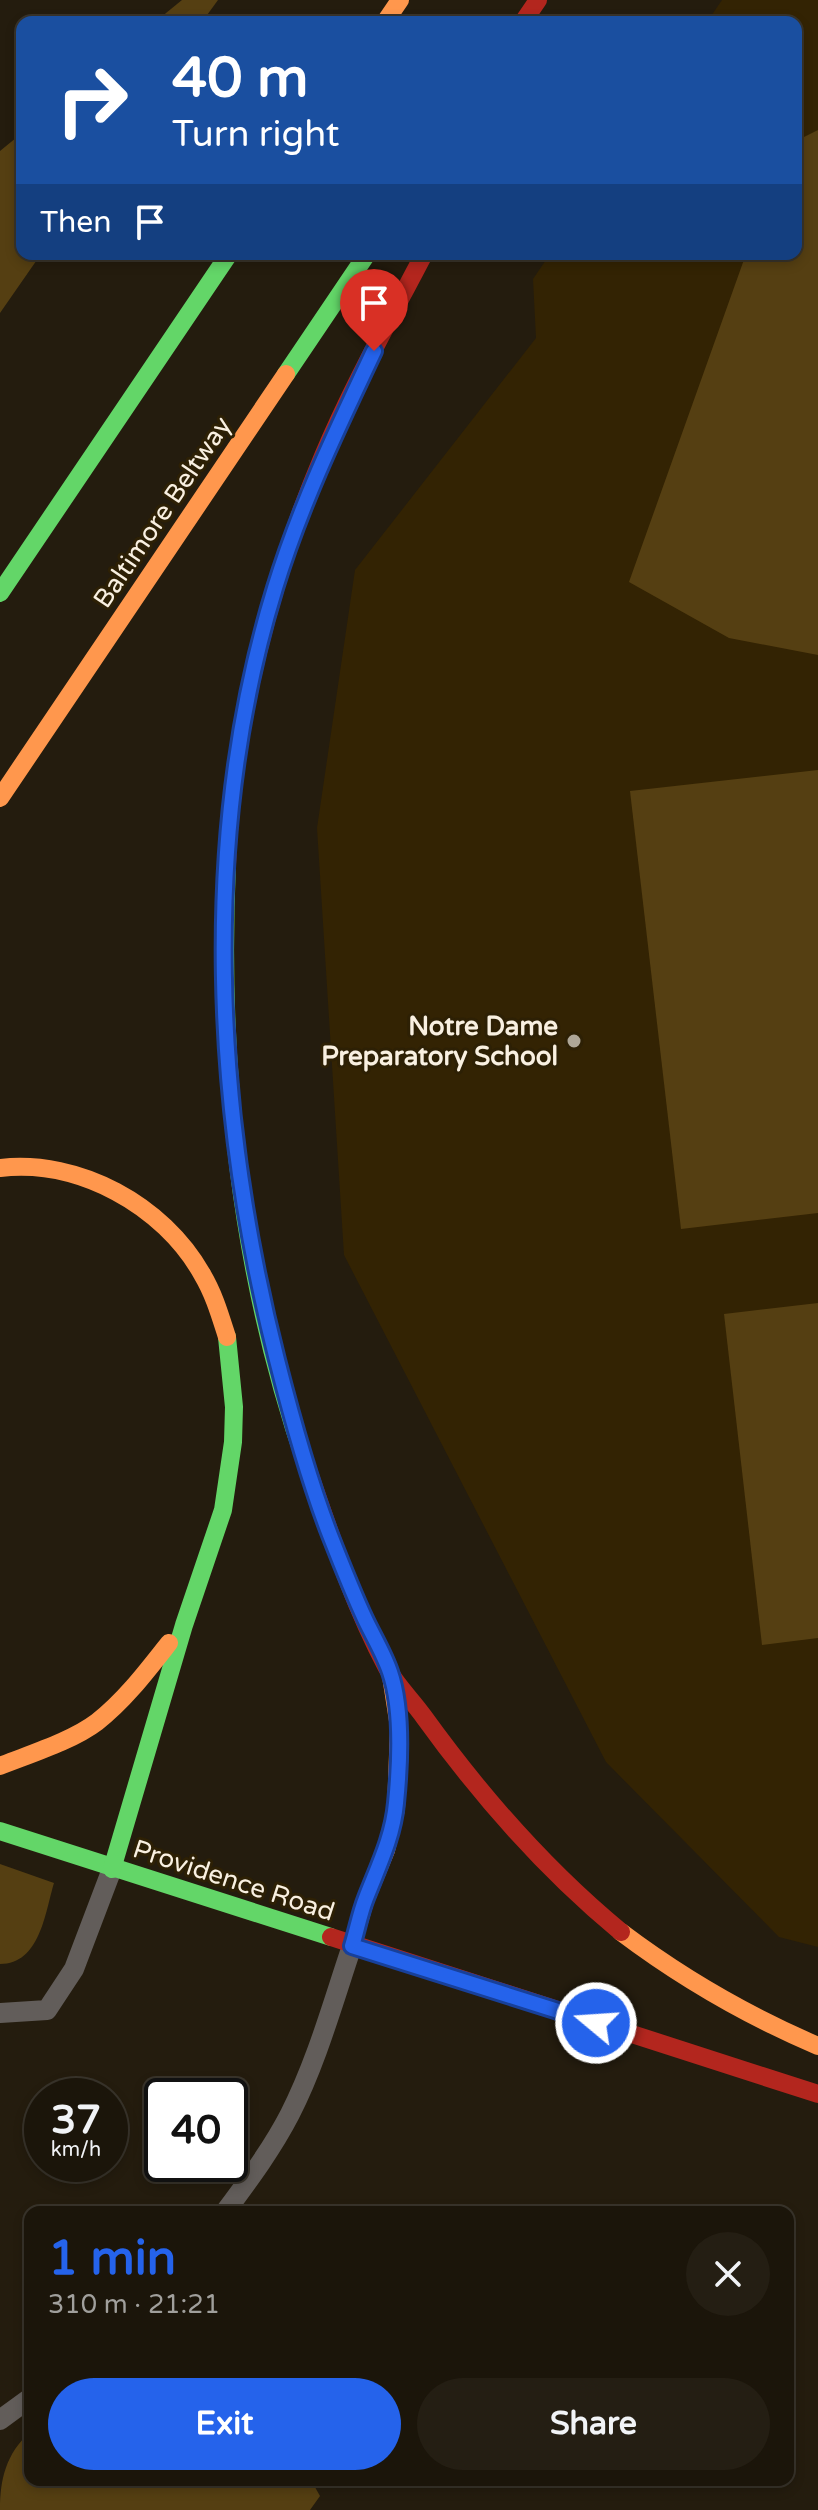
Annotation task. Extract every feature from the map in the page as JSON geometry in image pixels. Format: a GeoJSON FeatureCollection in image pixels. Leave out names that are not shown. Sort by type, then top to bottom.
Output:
{"type":"FeatureCollection","features":[{"type":"Feature","properties":{"kind":"main road"},"geometry":{"type":"LineString","coordinates":[[0,593],[225,260]]}},
{"type":"Feature","properties":{"kind":"main road","name":"Baltimore Beltway"},"geometry":{"type":"LineString","coordinates":[[0,798],[363,260]]}},
{"type":"Feature","properties":{"kind":"main road"},"geometry":{"type":"LineString","coordinates":[[421,260],[313,481],[274,589],[239,748],[230,818],[224,965],[226,1031],[244,1191],[276,1354],[295,1431],[349,1584],[391,1674],[454,1760],[521,1837],[599,1914],[691,1982],[777,2030],[818,2046]]}},
{"type":"Feature","properties":{"kind":"main road"},"geometry":{"type":"LineString","coordinates":[[0,1168],[56,1169],[106,1185],[143,1209],[182,1246],[208,1285],[227,1328],[235,1377],[232,1442],[223,1512],[184,1622],[112,1869]]}},
{"type":"Feature","properties":{"kind":"main road"},"geometry":{"type":"LineString","coordinates":[[0,1766],[96,1723],[137,1684],[184,1622]]}},
{"type":"Feature","properties":{"kind":"main road"},"geometry":{"type":"LineString","coordinates":[[352,1946],[365,1901],[386,1850],[396,1809],[399,1727],[391,1674]]}},
{"type":"Feature","properties":{"kind":"main road","name":"Providence Road"},"geometry":{"type":"LineString","coordinates":[[0,1831],[818,2094]]}},
{"type":"Feature","properties":{"kind":"lane"},"geometry":{"type":"LineString","coordinates":[[0,2013],[47,2010],[74,1969],[112,1869]]}},
{"type":"Feature","properties":{"kind":"lane"},"geometry":{"type":"LineString","coordinates":[[229,2206],[258,2167],[290,2114],[322,2039],[352,1946]]}},
{"type":"Feature","properties":{"kind":"lane"},"geometry":{"type":"LineString","coordinates":[[0,2420],[24,2403]]}},
{"type":"Feature","properties":{"kind":"shaded area"},"geometry":{"type":"Polygon","coordinates":[[[182,0],[218,0],[206,16],[162,16],[182,0]]]}},
{"type":"Feature","properties":{"kind":"shaded area","name":"Notre Dame Preparatory School"},"geometry":{"type":"Polygon","coordinates":[[[722,0],[818,0],[818,1947],[779,1937],[606,1762],[344,1255],[317,828],[355,570],[536,338],[533,279],[546,260],[802,260],[802,16],[711,16],[722,0]]]}},
{"type":"Feature","properties":{"kind":"shaded area"},"geometry":{"type":"Polygon","coordinates":[[[818,130],[818,655],[729,638],[629,582],[744,260],[802,260],[802,138],[818,130]]]}},
{"type":"Feature","properties":{"kind":"shaded area"},"geometry":{"type":"Polygon","coordinates":[[[16,138],[16,260],[37,260],[0,313],[0,151],[16,138]]]}},
{"type":"Feature","properties":{"kind":"shaded area"},"geometry":{"type":"Polygon","coordinates":[[[818,770],[818,1213],[681,1229],[630,791],[818,770]]]}},
{"type":"Feature","properties":{"kind":"shaded area"},"geometry":{"type":"Polygon","coordinates":[[[818,1303],[818,1638],[762,1645],[724,1314],[818,1303]]]}},
{"type":"Feature","properties":{"kind":"shaded area"},"geometry":{"type":"Polygon","coordinates":[[[0,1864],[54,1883],[44,1922],[32,1946],[24,1956],[0,1964],[0,1864]]]}},
{"type":"Feature","properties":{"kind":"shaded area"},"geometry":{"type":"Polygon","coordinates":[[[24,2438],[24,2486],[314,2486],[320,2496],[310,2510],[0,2510],[6,2468],[24,2438]]]}},
{"type":"Feature","properties":{"kind":"traffic: fast"},"geometry":{"type":"LineString","coordinates":[[0,593],[225,260]]}},
{"type":"Feature","properties":{"kind":"traffic: fast"},"geometry":{"type":"LineString","coordinates":[[286,374],[363,260]]}},
{"type":"Feature","properties":{"kind":"traffic: fast"},"geometry":{"type":"LineString","coordinates":[[227,864],[226,1015],[238,1168],[265,1318],[283,1392],[306,1464]]}},
{"type":"Feature","properties":{"kind":"traffic: fast"},"geometry":{"type":"LineString","coordinates":[[112,1869],[184,1625],[223,1510],[233,1442],[234,1407],[227,1337]]}},
{"type":"Feature","properties":{"kind":"traffic: fast"},"geometry":{"type":"LineString","coordinates":[[0,1831],[331,1937]]}},
{"type":"Feature","properties":{"kind":"traffic: slow"},"geometry":{"type":"LineString","coordinates":[[389,16],[400,0]]}},
{"type":"Feature","properties":{"kind":"traffic: slow"},"geometry":{"type":"LineString","coordinates":[[0,798],[286,374]]}},
{"type":"Feature","properties":{"kind":"traffic: slow"},"geometry":{"type":"LineString","coordinates":[[0,1168],[30,1167],[88,1179],[142,1208],[165,1227],[202,1274],[227,1337]]}},
{"type":"Feature","properties":{"kind":"traffic: slow"},"geometry":{"type":"LineString","coordinates":[[0,1766],[63,1741],[97,1722],[126,1695],[169,1643]]}},
{"type":"Feature","properties":{"kind":"traffic: slow"},"geometry":{"type":"LineString","coordinates":[[352,1946],[365,1901],[386,1850],[396,1809],[399,1727],[391,1676]]}},
{"type":"Feature","properties":{"kind":"traffic: slow"},"geometry":{"type":"LineString","coordinates":[[621,1932],[716,1995],[818,2046]]}},
{"type":"Feature","properties":{"kind":"traffic: jam"},"geometry":{"type":"LineString","coordinates":[[527,16],[538,0]]}},
{"type":"Feature","properties":{"kind":"traffic: jam"},"geometry":{"type":"LineString","coordinates":[[227,864],[237,760],[246,708],[270,605],[286,554],[334,430],[421,260]]}},
{"type":"Feature","properties":{"kind":"traffic: jam"},"geometry":{"type":"LineString","coordinates":[[306,1464],[353,1594],[391,1675],[468,1775],[516,1831],[621,1932]]}},
{"type":"Feature","properties":{"kind":"traffic: jam"},"geometry":{"type":"LineString","coordinates":[[331,1937],[818,2094]]}},
{"type":"Feature","properties":{"kind":"place","name":"Notre Dame Preparatory School"},"geometry":{"type":"Point","coordinates":[574,1041]}},
{"type":"Feature","properties":{"kind":"route"},"geometry":{"type":"LineString","coordinates":[[374,351],[313,481],[274,589],[239,748],[230,818],[224,965],[226,1031],[244,1191],[259,1276],[295,1431],[349,1584],[391,1674],[399,1727],[396,1809],[386,1850],[365,1901],[352,1946],[596,2023]]}}]}
